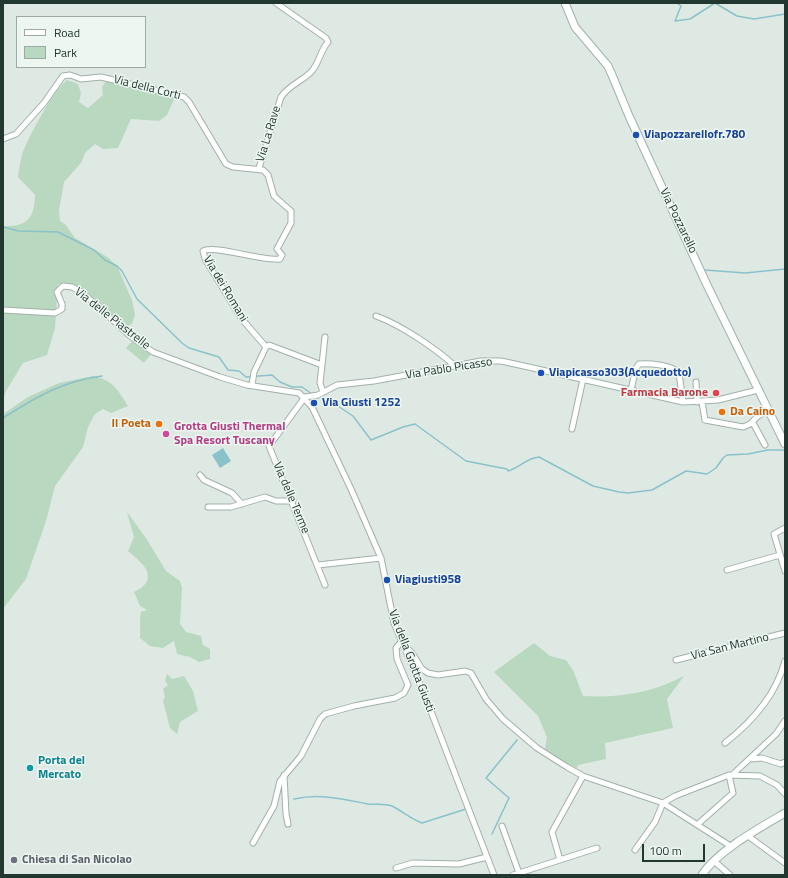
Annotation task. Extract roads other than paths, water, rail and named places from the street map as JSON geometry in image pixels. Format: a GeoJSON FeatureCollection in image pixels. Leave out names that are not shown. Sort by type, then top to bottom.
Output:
{"type":"FeatureCollection","features":[{"type":"Feature","properties":{"kind":"street","name":"Via La Rave"},"geometry":{"type":"LineString","coordinates":[[259,168],[281,97],[288,88],[312,71],[322,49],[328,42],[326,38],[276,3]]}},
{"type":"Feature","properties":{"kind":"street","name":"Via Pozzarello"},"geometry":{"type":"LineString","coordinates":[[565,3],[575,27],[608,66],[629,116],[785,444]]}},
{"type":"Feature","properties":{"kind":"street","name":"Via della Corti"},"geometry":{"type":"LineString","coordinates":[[3,139],[16,134],[44,102],[63,76],[70,75],[81,79],[101,77],[184,97],[189,102],[226,164],[233,167],[259,168]]}},
{"type":"Feature","properties":{"kind":"street","name":"Via dei Romani"},"geometry":{"type":"LineString","coordinates":[[259,168],[268,175],[274,196],[291,211],[292,223],[277,249],[281,257],[275,259],[211,249],[204,250],[203,254],[241,318],[266,347]]}},
{"type":"Feature","properties":{"kind":"street","name":"Via delle Piastrelle"},"geometry":{"type":"LineString","coordinates":[[3,310],[55,313],[62,309],[62,304],[57,292],[63,286],[72,287],[83,293],[129,335],[153,352],[220,377],[252,386]]}},
{"type":"Feature","properties":{"kind":"street"},"geometry":{"type":"LineString","coordinates":[[376,316],[388,320],[442,354],[455,366]]}},
{"type":"Feature","properties":{"kind":"street"},"geometry":{"type":"LineString","coordinates":[[318,394],[326,337]]}},
{"type":"Feature","properties":{"kind":"street"},"geometry":{"type":"LineString","coordinates":[[305,397],[299,393],[252,386],[254,372],[266,347],[269,345],[322,365]]}},
{"type":"Feature","properties":{"kind":"street","name":"Via Pablo Picasso"},"geometry":{"type":"LineString","coordinates":[[305,397],[318,394],[337,386],[374,381],[481,361],[501,361],[683,402],[718,400],[758,390]]}},
{"type":"Feature","properties":{"kind":"street"},"geometry":{"type":"LineString","coordinates":[[631,390],[636,368],[641,363],[676,370],[680,376],[683,402]]}},
{"type":"Feature","properties":{"kind":"street"},"geometry":{"type":"LineString","coordinates":[[572,429],[583,379]]}},
{"type":"Feature","properties":{"kind":"street"},"geometry":{"type":"LineString","coordinates":[[696,382],[697,394],[704,417],[708,422],[738,427],[753,423],[758,416],[768,410]]}},
{"type":"Feature","properties":{"kind":"street"},"geometry":{"type":"LineString","coordinates":[[682,392],[697,394]]}},
{"type":"Feature","properties":{"kind":"street","name":"Via della Grotta Giusti"},"geometry":{"type":"LineString","coordinates":[[305,397],[312,407],[351,489],[381,558],[391,611],[401,642],[427,701],[494,875]]}},
{"type":"Feature","properties":{"kind":"street","name":"Via delle Terme"},"geometry":{"type":"LineString","coordinates":[[305,397],[269,446],[293,501],[325,585]]}},
{"type":"Feature","properties":{"kind":"street"},"geometry":{"type":"LineString","coordinates":[[753,423],[765,445]]}},
{"type":"Feature","properties":{"kind":"street"},"geometry":{"type":"LineString","coordinates":[[200,475],[204,480],[232,493],[242,504]]}},
{"type":"Feature","properties":{"kind":"street"},"geometry":{"type":"LineString","coordinates":[[208,507],[231,507],[265,497],[276,501],[293,501]]}},
{"type":"Feature","properties":{"kind":"street"},"geometry":{"type":"LineString","coordinates":[[785,528],[774,534],[785,571]]}},
{"type":"Feature","properties":{"kind":"street"},"geometry":{"type":"LineString","coordinates":[[727,570],[780,555]]}},
{"type":"Feature","properties":{"kind":"street"},"geometry":{"type":"LineString","coordinates":[[318,565],[381,558]]}},
{"type":"Feature","properties":{"kind":"street","name":"Via San Martino"},"geometry":{"type":"LineString","coordinates":[[676,660],[785,633]]}},
{"type":"Feature","properties":{"kind":"street"},"geometry":{"type":"LineString","coordinates":[[253,843],[271,813],[280,781],[284,774],[301,756],[320,719],[325,714],[368,702],[395,698],[405,692],[408,685],[395,651],[401,642],[412,653],[422,669],[428,673],[438,675],[465,671],[471,673],[486,699],[513,728],[537,748],[583,776],[663,803],[732,847]]}},
{"type":"Feature","properties":{"kind":"street"},"geometry":{"type":"LineString","coordinates":[[725,743],[744,729],[761,710],[778,680],[785,661]]}},
{"type":"Feature","properties":{"kind":"street"},"geometry":{"type":"LineString","coordinates":[[635,850],[652,827],[663,803],[675,796],[731,775],[776,734],[785,720]]}},
{"type":"Feature","properties":{"kind":"street"},"geometry":{"type":"LineString","coordinates":[[748,760],[759,757],[780,764],[785,762]]}},
{"type":"Feature","properties":{"kind":"street"},"geometry":{"type":"LineString","coordinates":[[284,774],[288,824]]}},
{"type":"Feature","properties":{"kind":"street"},"geometry":{"type":"LineString","coordinates":[[731,775],[760,776],[777,785],[785,794]]}},
{"type":"Feature","properties":{"kind":"street"},"geometry":{"type":"LineString","coordinates":[[698,824],[733,793],[731,775]]}},
{"type":"Feature","properties":{"kind":"street"},"geometry":{"type":"LineString","coordinates":[[560,860],[552,832],[583,776]]}},
{"type":"Feature","properties":{"kind":"street"},"geometry":{"type":"LineString","coordinates":[[702,875],[714,861],[732,847],[785,813]]}},
{"type":"Feature","properties":{"kind":"street"},"geometry":{"type":"LineString","coordinates":[[502,826],[519,873]]}},
{"type":"Feature","properties":{"kind":"street"},"geometry":{"type":"LineString","coordinates":[[748,836],[785,863]]}},
{"type":"Feature","properties":{"kind":"street"},"geometry":{"type":"LineString","coordinates":[[513,875],[597,848]]}},
{"type":"Feature","properties":{"kind":"street"},"geometry":{"type":"LineString","coordinates":[[396,868],[413,862],[459,864],[487,857]]}},
{"type":"Feature","properties":{"kind":"street"},"geometry":{"type":"LineString","coordinates":[[714,861],[730,875]]}},
{"type":"Feature","properties":{"kind":"water"},"geometry":{"type":"Polygon","coordinates":[[[223,448],[231,461],[220,468],[212,455],[223,448]]]}},
{"type":"Feature","properties":{"kind":"waterway"},"geometry":{"type":"LineString","coordinates":[[677,3],[681,6],[675,21],[690,19],[715,3],[737,16],[754,19],[785,14]]}},
{"type":"Feature","properties":{"kind":"waterway"},"geometry":{"type":"LineString","coordinates":[[3,227],[19,231],[58,232],[94,250],[105,260],[117,266],[122,271],[137,299],[189,348],[219,357],[228,370],[239,371],[246,377],[272,375],[280,382],[292,387],[302,387],[312,394]]}},
{"type":"Feature","properties":{"kind":"waterway"},"geometry":{"type":"LineString","coordinates":[[705,270],[745,273],[785,269]]}},
{"type":"Feature","properties":{"kind":"waterway"},"geometry":{"type":"LineString","coordinates":[[3,418],[50,391],[88,378],[102,376]]}},
{"type":"Feature","properties":{"kind":"waterway"},"geometry":{"type":"LineString","coordinates":[[320,396],[353,416],[371,440],[403,427],[415,424],[466,461],[507,469],[508,471],[530,459],[539,457],[593,486],[619,492],[628,493],[652,490],[686,471],[707,474],[716,468],[727,455],[748,454],[768,450],[785,450]]}},
{"type":"Feature","properties":{"kind":"waterway"},"geometry":{"type":"LineString","coordinates":[[492,834],[509,798],[486,778],[517,740]]}},
{"type":"Feature","properties":{"kind":"waterway"},"geometry":{"type":"LineString","coordinates":[[294,799],[304,797],[322,797],[368,804],[389,805],[422,823],[466,809]]}},
{"type":"Feature","properties":{"kind":"place","name":"Viapozzarellofr.780"},"geometry":{"type":"Point","coordinates":[636,135]}},
{"type":"Feature","properties":{"kind":"place","name":"Viapicasso303(Acquedotto)"},"geometry":{"type":"Point","coordinates":[541,373]}},
{"type":"Feature","properties":{"kind":"place","name":"Farmacia Barone"},"geometry":{"type":"Point","coordinates":[716,393]}},
{"type":"Feature","properties":{"kind":"place","name":"Via Giusti 1252"},"geometry":{"type":"Point","coordinates":[314,403]}},
{"type":"Feature","properties":{"kind":"place","name":"Da Caino"},"geometry":{"type":"Point","coordinates":[722,412]}},
{"type":"Feature","properties":{"kind":"place","name":"Il Poeta"},"geometry":{"type":"Point","coordinates":[159,424]}},
{"type":"Feature","properties":{"kind":"place","name":"Grotta Giusti Thermal Spa Resort Tuscany"},"geometry":{"type":"Point","coordinates":[166,434]}},
{"type":"Feature","properties":{"kind":"place","name":"Viagiusti958"},"geometry":{"type":"Point","coordinates":[387,580]}},
{"type":"Feature","properties":{"kind":"place","name":"Porta del Mercato"},"geometry":{"type":"Point","coordinates":[30,768]}},
{"type":"Feature","properties":{"kind":"place","name":"Chiesa di San Nicolao"},"geometry":{"type":"Point","coordinates":[14,860]}}]}
